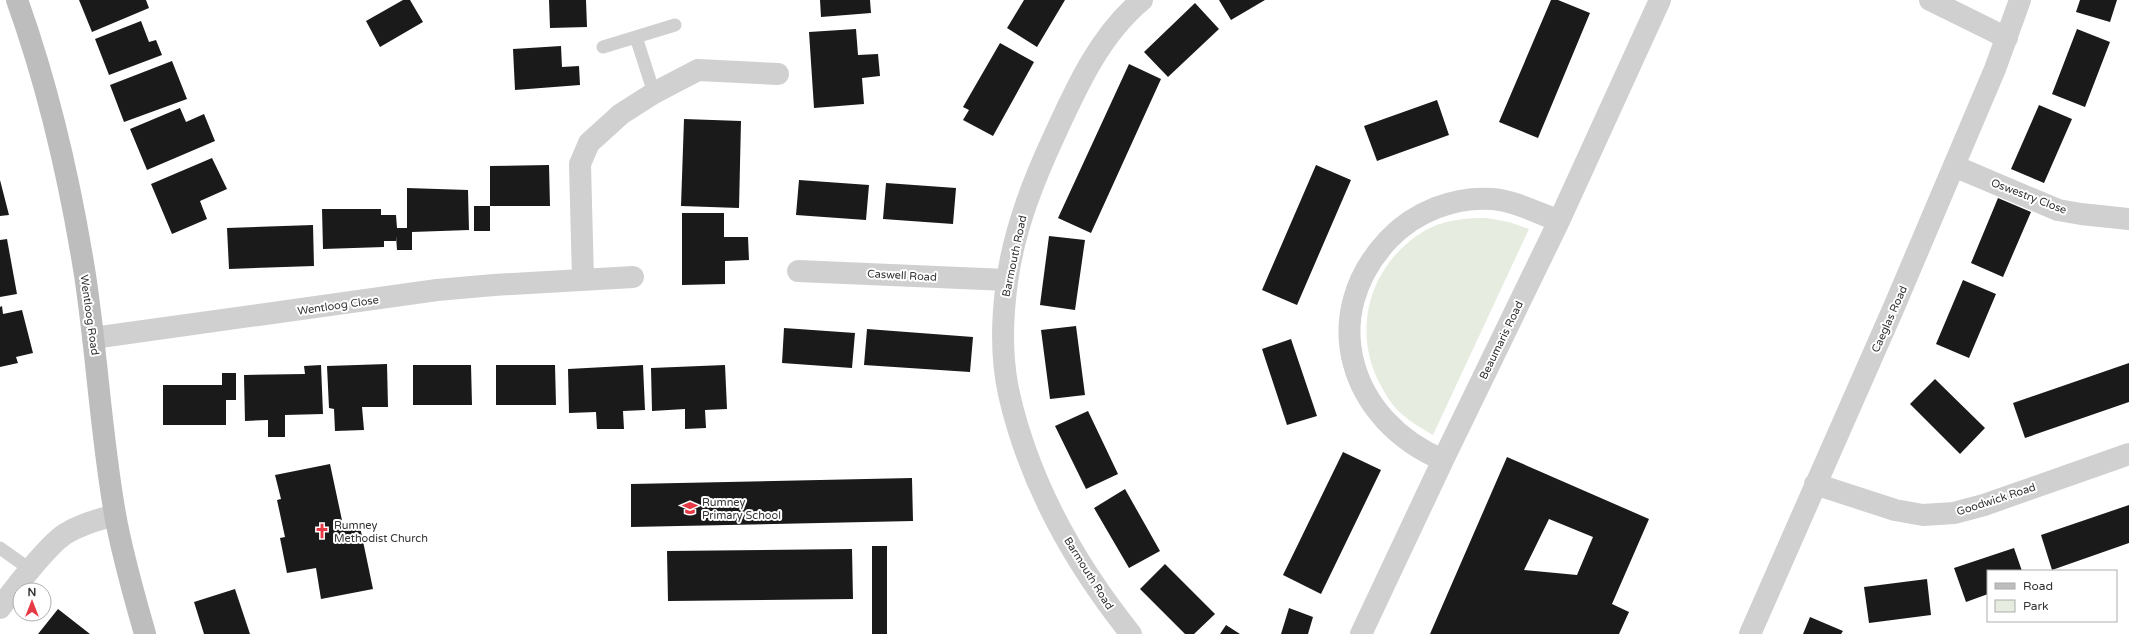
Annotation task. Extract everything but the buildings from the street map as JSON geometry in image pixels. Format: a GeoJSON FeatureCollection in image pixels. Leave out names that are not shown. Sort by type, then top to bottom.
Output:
{"type":"FeatureCollection","features":[{"type":"Feature","properties":{"kind":"main road","name":"Wentloog Road"},"geometry":{"type":"LineString","coordinates":[[17,0],[36,54],[57,131],[85,275],[94,338],[106,455],[115,515],[146,634]]}},
{"type":"Feature","properties":{"kind":"street","name":"Barmouth Road"},"geometry":{"type":"LineString","coordinates":[[1131,634],[1090,578],[1071,546],[1051,508],[1020,432],[1009,393],[1004,350],[1004,309],[1007,280],[1024,208],[1043,160],[1091,62],[1111,31],[1142,0]]}},
{"type":"Feature","properties":{"kind":"street","name":"Beaumaris Road"},"geometry":{"type":"LineString","coordinates":[[1361,634],[1443,460],[1559,221],[1660,0]]}},
{"type":"Feature","properties":{"kind":"street"},"geometry":{"type":"LineString","coordinates":[[1930,0],[2007,38]]}},
{"type":"Feature","properties":{"kind":"street","name":"Caeglas Road"},"geometry":{"type":"LineString","coordinates":[[1750,634],[1894,307],[2007,38],[2020,0]]}},
{"type":"Feature","properties":{"kind":"street"},"geometry":{"type":"LineString","coordinates":[[583,280],[580,164],[589,143],[621,114],[654,92],[698,70],[778,74]]}},
{"type":"Feature","properties":{"kind":"street","name":"Oswestry Close"},"geometry":{"type":"LineString","coordinates":[[1954,166],[2058,210],[2129,219]]}},
{"type":"Feature","properties":{"kind":"street"},"geometry":{"type":"LineString","coordinates":[[1443,460],[1411,444],[1397,433],[1371,404],[1362,386],[1354,365],[1349,333],[1351,308],[1359,282],[1370,261],[1401,227],[1423,213],[1450,204],[1474,200],[1493,200],[1510,203],[1559,221]]}},
{"type":"Feature","properties":{"kind":"street","name":"Caswell Road"},"geometry":{"type":"LineString","coordinates":[[798,271],[1007,280]]}},
{"type":"Feature","properties":{"kind":"street","name":"Wentloog Close"},"geometry":{"type":"LineString","coordinates":[[94,338],[437,290],[633,277]]}},
{"type":"Feature","properties":{"kind":"street","name":"Goodwick Road"},"geometry":{"type":"LineString","coordinates":[[1815,484],[1895,510],[1923,515],[1954,513],[1984,505],[2129,454]]}},
{"type":"Feature","properties":{"kind":"street"},"geometry":{"type":"LineString","coordinates":[[0,608],[30,570],[64,534],[79,526],[115,515]]}},
{"type":"Feature","properties":{"kind":"lane"},"geometry":{"type":"LineString","coordinates":[[603,47],[676,25]]}},
{"type":"Feature","properties":{"kind":"lane"},"geometry":{"type":"LineString","coordinates":[[636,37],[654,92]]}},
{"type":"Feature","properties":{"kind":"lane"},"geometry":{"type":"LineString","coordinates":[[0,548],[30,570]]}},
{"type":"Feature","properties":{"kind":"green space"},"geometry":{"type":"Polygon","coordinates":[[[1487,218],[1509,222],[1529,229],[1433,435],[1406,418],[1390,402],[1381,386],[1372,364],[1367,341],[1367,318],[1372,296],[1381,276],[1393,257],[1410,241],[1437,225],[1465,219],[1487,218]]]}},
{"type":"Feature","properties":{"kind":"place","name":"Rumney Primary School"},"geometry":{"type":"Point","coordinates":[690,508]}},
{"type":"Feature","properties":{"kind":"place","name":"Rumney Methodist Church"},"geometry":{"type":"Point","coordinates":[322,531]}}]}
